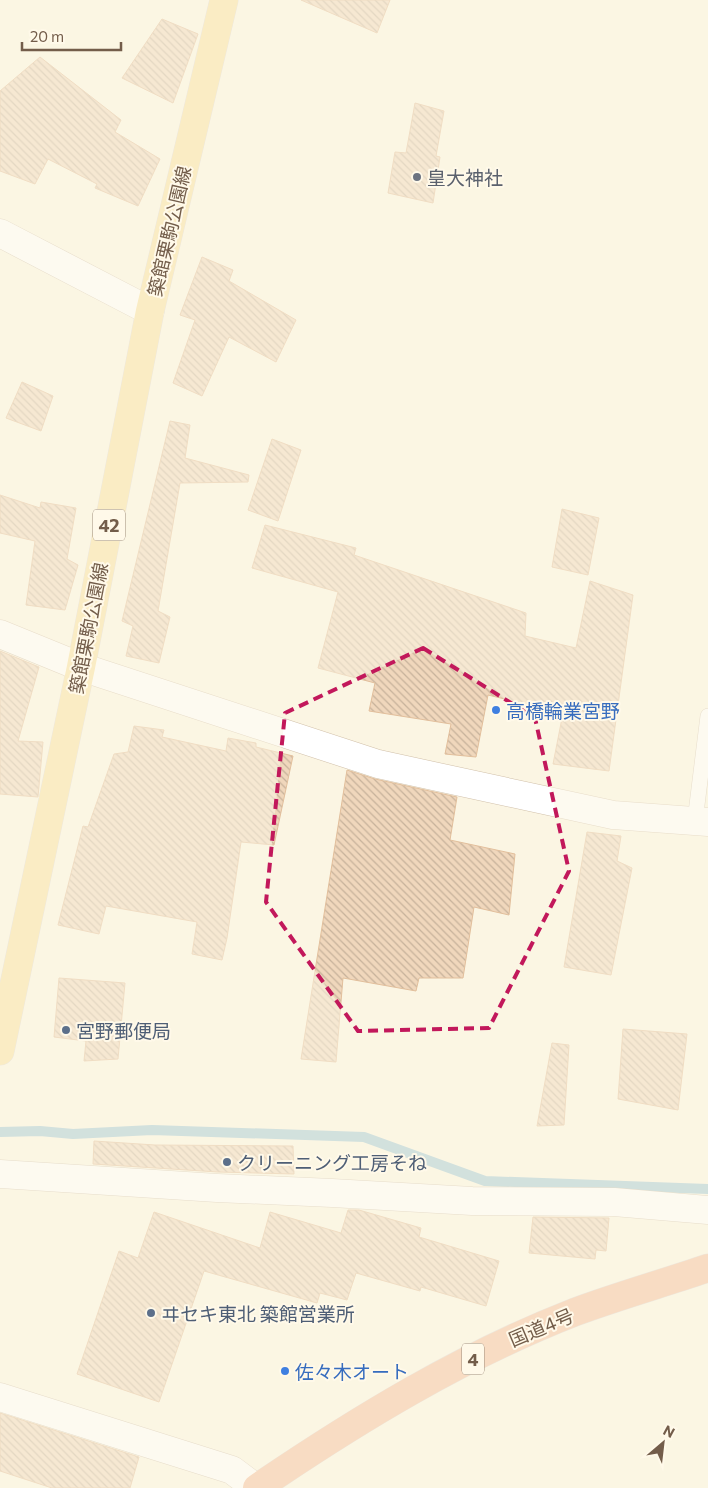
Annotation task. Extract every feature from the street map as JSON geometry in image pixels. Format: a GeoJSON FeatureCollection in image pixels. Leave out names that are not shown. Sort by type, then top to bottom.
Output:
{"type":"FeatureCollection","features":[{"type":"Feature","properties":{"kind":"highway","name":"国道4号"},"geometry":{"type":"LineString","coordinates":[[257,1488],[308,1454],[427,1382],[499,1345],[575,1312],[708,1268]]}},
{"type":"Feature","properties":{"kind":"main road","name":"築館栗駒公園線"},"geometry":{"type":"LineString","coordinates":[[0,1050],[81,667],[150,311],[224,0]]}},
{"type":"Feature","properties":{"kind":"street"},"geometry":{"type":"LineString","coordinates":[[0,233],[150,311]]}},
{"type":"Feature","properties":{"kind":"street"},"geometry":{"type":"LineString","coordinates":[[0,634],[81,667],[378,764],[614,815],[702,822]]}},
{"type":"Feature","properties":{"kind":"street"},"geometry":{"type":"LineString","coordinates":[[0,1174],[216,1188],[472,1200],[614,1202],[708,1210]]}},
{"type":"Feature","properties":{"kind":"street"},"geometry":{"type":"LineString","coordinates":[[0,1397],[232,1470],[257,1488]]}},
{"type":"Feature","properties":{"kind":"lane"},"geometry":{"type":"LineString","coordinates":[[702,822],[708,716]]}},
{"type":"Feature","properties":{"kind":"highlighted area"},"geometry":{"type":"Polygon","coordinates":[[[423,648],[535,718],[569,871],[489,1028],[358,1031],[266,902],[285,713],[423,648]]]}},
{"type":"Feature","properties":{"kind":"building"},"geometry":{"type":"Polygon","coordinates":[[[301,0],[390,0],[377,33],[301,0]]]}},
{"type":"Feature","properties":{"kind":"building"},"geometry":{"type":"Polygon","coordinates":[[[162,19],[198,34],[173,103],[122,78],[162,19]]]}},
{"type":"Feature","properties":{"kind":"building"},"geometry":{"type":"Polygon","coordinates":[[[40,57],[121,120],[115,132],[160,159],[138,206],[95,188],[97,184],[48,159],[35,184],[0,171],[0,91],[40,57]]]}},
{"type":"Feature","properties":{"kind":"building"},"geometry":{"type":"Polygon","coordinates":[[[415,103],[444,111],[436,156],[440,157],[433,203],[388,193],[395,152],[406,153],[415,103]]]}},
{"type":"Feature","properties":{"kind":"building"},"geometry":{"type":"Polygon","coordinates":[[[202,257],[233,270],[229,281],[296,320],[276,362],[229,337],[202,396],[173,383],[195,320],[180,315],[202,257]]]}},
{"type":"Feature","properties":{"kind":"building"},"geometry":{"type":"Polygon","coordinates":[[[22,382],[53,396],[41,431],[6,418],[22,382]]]}},
{"type":"Feature","properties":{"kind":"building"},"geometry":{"type":"Polygon","coordinates":[[[170,421],[190,425],[185,458],[249,475],[248,482],[180,483],[158,611],[170,617],[159,663],[126,656],[133,626],[122,621],[170,421]]]}},
{"type":"Feature","properties":{"kind":"building"},"geometry":{"type":"Polygon","coordinates":[[[272,439],[301,450],[278,521],[248,510],[272,439]]]}},
{"type":"Feature","properties":{"kind":"building"},"geometry":{"type":"Polygon","coordinates":[[[0,495],[40,508],[41,502],[76,508],[67,559],[78,565],[65,610],[26,605],[35,541],[0,533],[0,495]]]}},
{"type":"Feature","properties":{"kind":"building"},"geometry":{"type":"Polygon","coordinates":[[[562,509],[599,518],[588,575],[552,567],[562,509]]]}},
{"type":"Feature","properties":{"kind":"building"},"geometry":{"type":"Polygon","coordinates":[[[265,525],[356,548],[354,555],[526,613],[525,636],[576,648],[590,581],[633,595],[609,771],[553,764],[563,713],[488,695],[476,757],[445,754],[451,724],[369,711],[375,683],[318,668],[338,592],[252,568],[265,525]]]}},
{"type":"Feature","properties":{"kind":"building"},"geometry":{"type":"Polygon","coordinates":[[[0,651],[39,667],[18,741],[43,742],[38,797],[0,794],[0,651]]]}},
{"type":"Feature","properties":{"kind":"building"},"geometry":{"type":"Polygon","coordinates":[[[134,726],[164,730],[162,737],[226,751],[228,738],[256,743],[256,747],[293,756],[274,845],[241,842],[222,960],[192,954],[197,922],[106,906],[99,934],[58,925],[83,826],[88,827],[114,754],[128,752],[134,726]]]}},
{"type":"Feature","properties":{"kind":"building"},"geometry":{"type":"Polygon","coordinates":[[[347,770],[375,779],[457,797],[450,840],[515,854],[509,915],[474,907],[463,978],[419,978],[416,991],[343,978],[336,1062],[301,1059],[347,770]]]}},
{"type":"Feature","properties":{"kind":"building"},"geometry":{"type":"Polygon","coordinates":[[[587,832],[621,836],[617,861],[632,868],[611,975],[564,967],[587,832]]]}},
{"type":"Feature","properties":{"kind":"building"},"geometry":{"type":"Polygon","coordinates":[[[59,978],[125,983],[118,1059],[84,1061],[86,1041],[54,1037],[59,978]]]}},
{"type":"Feature","properties":{"kind":"building"},"geometry":{"type":"Polygon","coordinates":[[[623,1029],[687,1034],[678,1110],[618,1099],[623,1029]]]}},
{"type":"Feature","properties":{"kind":"building"},"geometry":{"type":"Polygon","coordinates":[[[552,1043],[569,1045],[564,1125],[537,1126],[552,1043]]]}},
{"type":"Feature","properties":{"kind":"building"},"geometry":{"type":"Polygon","coordinates":[[[94,1141],[155,1145],[293,1146],[294,1174],[218,1172],[93,1164],[94,1141]]]}},
{"type":"Feature","properties":{"kind":"building"},"geometry":{"type":"Polygon","coordinates":[[[348,1210],[359,1210],[421,1228],[419,1237],[499,1261],[486,1306],[421,1287],[420,1291],[356,1273],[347,1300],[320,1293],[317,1303],[204,1271],[159,1402],[77,1374],[119,1251],[138,1258],[154,1212],[260,1248],[270,1212],[341,1233],[348,1210]]]}},
{"type":"Feature","properties":{"kind":"building"},"geometry":{"type":"Polygon","coordinates":[[[533,1217],[609,1218],[606,1251],[596,1250],[595,1259],[529,1253],[533,1217]]]}},
{"type":"Feature","properties":{"kind":"building"},"geometry":{"type":"Polygon","coordinates":[[[0,1413],[139,1457],[130,1488],[52,1488],[0,1471],[0,1413]]]}},
{"type":"Feature","properties":{"kind":"waterway"},"geometry":{"type":"LineString","coordinates":[[0,1132],[40,1131],[73,1134],[152,1130],[364,1137],[485,1181],[708,1189]]}},
{"type":"Feature","properties":{"kind":"place","name":"皇大神社"},"geometry":{"type":"Point","coordinates":[417,177]}},
{"type":"Feature","properties":{"kind":"place","name":"高橋輪業宮野"},"geometry":{"type":"Point","coordinates":[496,710]}},
{"type":"Feature","properties":{"kind":"place","name":"宮野郵便局"},"geometry":{"type":"Point","coordinates":[66,1030]}},
{"type":"Feature","properties":{"kind":"place","name":"クリーニング工房そね"},"geometry":{"type":"Point","coordinates":[227,1162]}},
{"type":"Feature","properties":{"kind":"place","name":"ヰセキ東北 築館営業所"},"geometry":{"type":"Point","coordinates":[151,1313]}},
{"type":"Feature","properties":{"kind":"place","name":"佐々木オート"},"geometry":{"type":"Point","coordinates":[285,1371]}}]}
